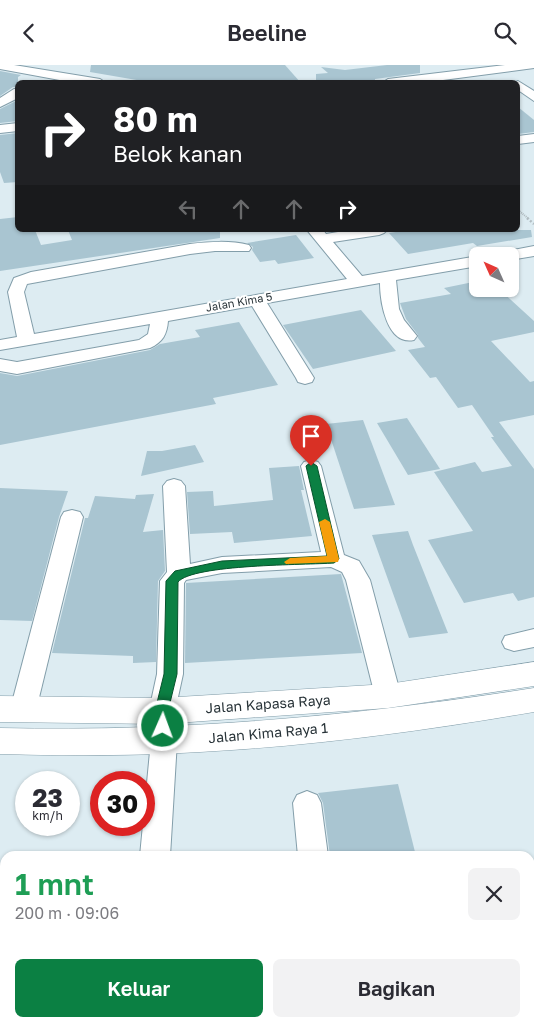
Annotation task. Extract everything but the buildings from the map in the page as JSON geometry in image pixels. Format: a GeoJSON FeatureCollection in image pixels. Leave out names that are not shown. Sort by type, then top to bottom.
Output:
{"type":"FeatureCollection","features":[{"type":"Feature","properties":{"kind":"main road","name":"Jalan Kapasa Raya"},"geometry":{"type":"LineString","coordinates":[[11,710],[163,726],[388,696],[534,674]]}},
{"type":"Feature","properties":{"kind":"main road","name":"Jalan Kima Raya 1"},"geometry":{"type":"LineString","coordinates":[[0,741],[163,726],[302,732],[460,713],[534,700]]}},
{"type":"Feature","properties":{"kind":"street"},"geometry":{"type":"LineString","coordinates":[[408,80],[494,67],[533,65]]}},
{"type":"Feature","properties":{"kind":"street"},"geometry":{"type":"LineString","coordinates":[[494,67],[510,80]]}},
{"type":"Feature","properties":{"kind":"street"},"geometry":{"type":"LineString","coordinates":[[2,68],[80,80]]}},
{"type":"Feature","properties":{"kind":"street"},"geometry":{"type":"LineString","coordinates":[[38,80],[46,75]]}},
{"type":"Feature","properties":{"kind":"street"},"geometry":{"type":"LineString","coordinates":[[520,86],[533,96]]}},
{"type":"Feature","properties":{"kind":"street"},"geometry":{"type":"LineString","coordinates":[[0,103],[15,94]]}},
{"type":"Feature","properties":{"kind":"street"},"geometry":{"type":"LineString","coordinates":[[520,97],[533,96]]}},
{"type":"Feature","properties":{"kind":"street"},"geometry":{"type":"LineString","coordinates":[[0,129],[15,127]]}},
{"type":"Feature","properties":{"kind":"street"},"geometry":{"type":"LineString","coordinates":[[520,140],[534,138]]}},
{"type":"Feature","properties":{"kind":"street"},"geometry":{"type":"LineString","coordinates":[[318,234],[348,232]]}},
{"type":"Feature","properties":{"kind":"street"},"geometry":{"type":"LineString","coordinates":[[318,234],[358,282]]}},
{"type":"Feature","properties":{"kind":"street"},"geometry":{"type":"LineString","coordinates":[[27,340],[16,292],[20,281],[31,277],[190,249],[215,246],[244,248]]}},
{"type":"Feature","properties":{"kind":"street"},"geometry":{"type":"LineString","coordinates":[[519,254],[534,251]]}},
{"type":"Feature","properties":{"kind":"street","name":"Jalan Kima 5"},"geometry":{"type":"LineString","coordinates":[[0,345],[469,263]]}},
{"type":"Feature","properties":{"kind":"street"},"geometry":{"type":"LineString","coordinates":[[388,277],[390,311],[395,321],[408,337]]}},
{"type":"Feature","properties":{"kind":"street"},"geometry":{"type":"LineString","coordinates":[[256,299],[305,378]]}},
{"type":"Feature","properties":{"kind":"street"},"geometry":{"type":"LineString","coordinates":[[0,364],[6,367],[17,367],[144,345],[154,341],[157,336],[160,316]]}},
{"type":"Feature","properties":{"kind":"street"},"geometry":{"type":"LineString","coordinates":[[311,466],[334,559]]}},
{"type":"Feature","properties":{"kind":"street"},"geometry":{"type":"LineString","coordinates":[[174,486],[179,574]]}},
{"type":"Feature","properties":{"kind":"street"},"geometry":{"type":"LineString","coordinates":[[11,710],[72,517]]}},
{"type":"Feature","properties":{"kind":"street"},"geometry":{"type":"LineString","coordinates":[[156,851],[163,726],[170,674],[172,581],[179,574],[222,565],[334,559],[351,567],[358,580],[388,696]]}},
{"type":"Feature","properties":{"kind":"street"},"geometry":{"type":"LineString","coordinates":[[307,803],[312,851]]}},
{"type":"Feature","properties":{"kind":"path"},"geometry":{"type":"LineString","coordinates":[[520,212],[534,224]]}},
{"type":"Feature","properties":{"kind":"shaded area"},"geometry":{"type":"Polygon","coordinates":[[[0,65],[534,65],[534,851],[0,851],[0,65]]]}},
{"type":"Feature","properties":{"kind":"slow traffic"},"geometry":{"type":"LineString","coordinates":[[290,562],[334,559],[325,522]]}},
{"type":"Feature","properties":{"kind":"route"},"geometry":{"type":"LineString","coordinates":[[163,726],[162,711],[170,674],[172,581],[179,574],[222,565],[334,559],[311,466]]}}]}
